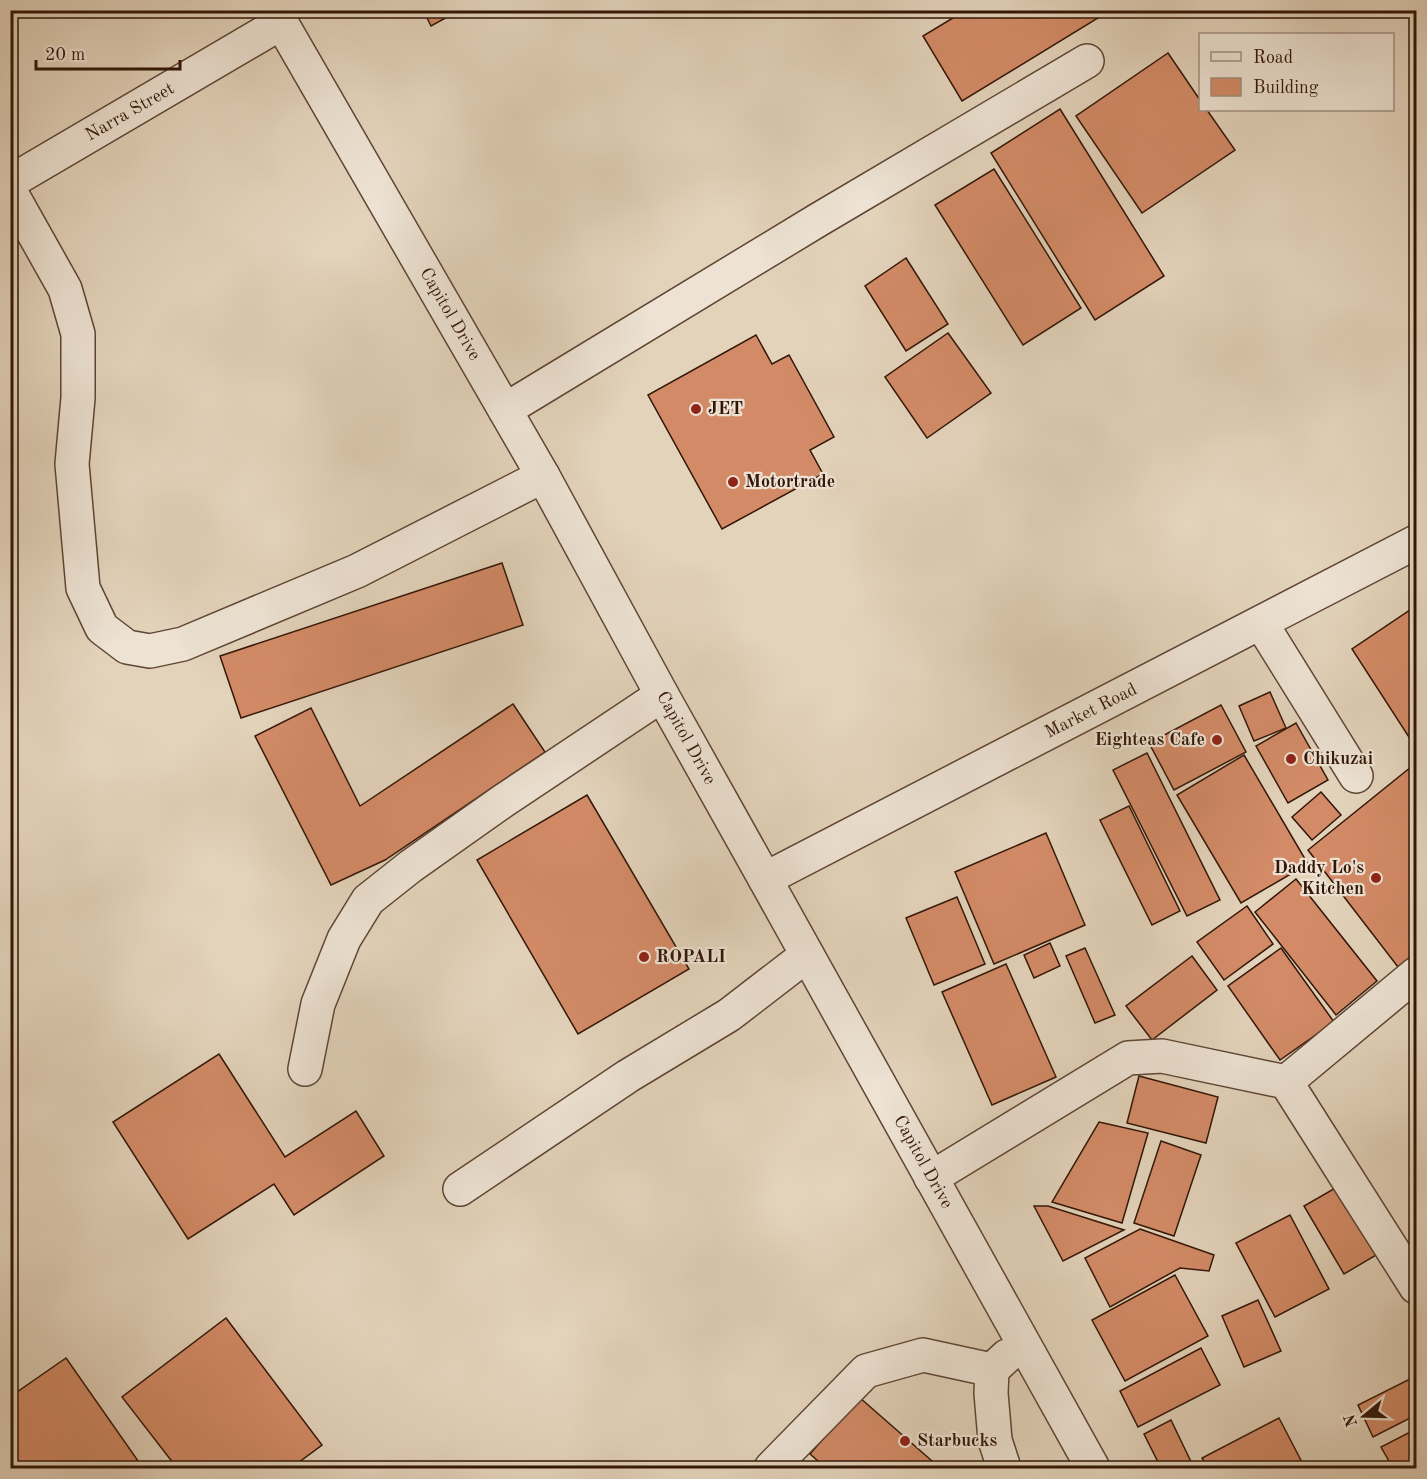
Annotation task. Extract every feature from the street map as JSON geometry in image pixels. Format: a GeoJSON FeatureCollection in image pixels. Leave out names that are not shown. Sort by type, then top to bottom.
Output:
{"type":"FeatureCollection","features":[{"type":"Feature","properties":{"kind":"street","name":"Narra Street"},"geometry":{"type":"LineString","coordinates":[[10,182],[278,17]]}},
{"type":"Feature","properties":{"kind":"street","name":"Capitol Drive"},"geometry":{"type":"LineString","coordinates":[[278,17],[543,476],[662,695],[1093,1468]]}},
{"type":"Feature","properties":{"kind":"street"},"geometry":{"type":"LineString","coordinates":[[505,410],[818,220],[1088,61]]}},
{"type":"Feature","properties":{"kind":"street"},"geometry":{"type":"LineString","coordinates":[[10,191],[65,289],[78,334],[78,398],[72,464],[83,588],[102,628],[127,646],[150,651],[183,644],[357,571],[543,476]]}},
{"type":"Feature","properties":{"kind":"street","name":"Market Road"},"geometry":{"type":"LineString","coordinates":[[765,879],[1416,542]]}},
{"type":"Feature","properties":{"kind":"street"},"geometry":{"type":"LineString","coordinates":[[1261,622],[1356,776]]}},
{"type":"Feature","properties":{"kind":"street"},"geometry":{"type":"LineString","coordinates":[[305,1069],[318,1004],[344,939],[368,900],[411,866],[503,801],[662,695]]}},
{"type":"Feature","properties":{"kind":"street"},"geometry":{"type":"LineString","coordinates":[[460,1189],[628,1076],[729,1015],[807,955]]}},
{"type":"Feature","properties":{"kind":"street"},"geometry":{"type":"LineString","coordinates":[[1286,1082],[1416,974]]}},
{"type":"Feature","properties":{"kind":"street"},"geometry":{"type":"LineString","coordinates":[[932,1178],[1128,1058],[1162,1056],[1286,1082],[1416,1287]]}},
{"type":"Feature","properties":{"kind":"street"},"geometry":{"type":"LineString","coordinates":[[1004,1468],[995,1440],[991,1393],[992,1370],[1022,1341]]}},
{"type":"Feature","properties":{"kind":"street"},"geometry":{"type":"LineString","coordinates":[[771,1468],[866,1371],[923,1355],[992,1370]]}},
{"type":"Feature","properties":{"kind":"building"},"geometry":{"type":"Polygon","coordinates":[[[423,10],[460,10],[431,26],[423,10]]]}},
{"type":"Feature","properties":{"kind":"building"},"geometry":{"type":"Polygon","coordinates":[[[966,10],[1111,10],[962,101],[923,36],[966,10]]]}},
{"type":"Feature","properties":{"kind":"building"},"geometry":{"type":"Polygon","coordinates":[[[1168,53],[1199,99],[1199,111],[1208,111],[1235,150],[1142,213],[1076,116],[1168,53]]]}},
{"type":"Feature","properties":{"kind":"building"},"geometry":{"type":"Polygon","coordinates":[[[1060,109],[1164,276],[1095,320],[991,153],[1060,109]]]}},
{"type":"Feature","properties":{"kind":"building"},"geometry":{"type":"Polygon","coordinates":[[[994,169],[1081,308],[1023,345],[935,205],[994,169]]]}},
{"type":"Feature","properties":{"kind":"building"},"geometry":{"type":"Polygon","coordinates":[[[906,258],[948,324],[906,351],[865,286],[906,258]]]}},
{"type":"Feature","properties":{"kind":"building"},"geometry":{"type":"Polygon","coordinates":[[[948,333],[991,393],[927,438],[885,377],[948,333]]]}},
{"type":"Feature","properties":{"kind":"building"},"geometry":{"type":"Polygon","coordinates":[[[756,335],[772,364],[789,355],[834,437],[810,450],[823,474],[722,529],[648,395],[756,335]]]}},
{"type":"Feature","properties":{"kind":"building"},"geometry":{"type":"Polygon","coordinates":[[[502,563],[523,625],[241,718],[220,656],[502,563]]]}},
{"type":"Feature","properties":{"kind":"building"},"geometry":{"type":"Polygon","coordinates":[[[1416,606],[1416,748],[1352,649],[1416,606]]]}},
{"type":"Feature","properties":{"kind":"building"},"geometry":{"type":"Polygon","coordinates":[[[1270,692],[1286,728],[1254,741],[1239,706],[1270,692]]]}},
{"type":"Feature","properties":{"kind":"building"},"geometry":{"type":"Polygon","coordinates":[[[513,704],[545,752],[385,860],[331,885],[255,736],[311,708],[360,806],[513,704]]]}},
{"type":"Feature","properties":{"kind":"building"},"geometry":{"type":"Polygon","coordinates":[[[1221,705],[1246,752],[1174,790],[1149,743],[1221,705]]]}},
{"type":"Feature","properties":{"kind":"building"},"geometry":{"type":"Polygon","coordinates":[[[1296,723],[1328,780],[1288,803],[1256,746],[1296,723]]]}},
{"type":"Feature","properties":{"kind":"building"},"geometry":{"type":"Polygon","coordinates":[[[1147,753],[1220,900],[1187,916],[1113,770],[1147,753]]]}},
{"type":"Feature","properties":{"kind":"building"},"geometry":{"type":"Polygon","coordinates":[[[1244,755],[1308,864],[1241,903],[1177,795],[1244,755]]]}},
{"type":"Feature","properties":{"kind":"building"},"geometry":{"type":"Polygon","coordinates":[[[1416,763],[1416,952],[1398,967],[1308,850],[1416,763]]]}},
{"type":"Feature","properties":{"kind":"building"},"geometry":{"type":"Polygon","coordinates":[[[1321,792],[1341,815],[1312,840],[1292,817],[1321,792]]]}},
{"type":"Feature","properties":{"kind":"building"},"geometry":{"type":"Polygon","coordinates":[[[587,795],[689,969],[578,1034],[477,860],[587,795]]]}},
{"type":"Feature","properties":{"kind":"building"},"geometry":{"type":"Polygon","coordinates":[[[1129,806],[1180,911],[1152,925],[1100,820],[1129,806]]]}},
{"type":"Feature","properties":{"kind":"building"},"geometry":{"type":"Polygon","coordinates":[[[1046,833],[1085,925],[994,964],[955,872],[1046,833]]]}},
{"type":"Feature","properties":{"kind":"building"},"geometry":{"type":"Polygon","coordinates":[[[1296,879],[1377,981],[1336,1015],[1255,912],[1296,879]]]}},
{"type":"Feature","properties":{"kind":"building"},"geometry":{"type":"Polygon","coordinates":[[[957,897],[985,964],[934,985],[906,918],[957,897]]]}},
{"type":"Feature","properties":{"kind":"building"},"geometry":{"type":"Polygon","coordinates":[[[1247,906],[1273,944],[1224,980],[1197,942],[1247,906]]]}},
{"type":"Feature","properties":{"kind":"building"},"geometry":{"type":"Polygon","coordinates":[[[1050,943],[1060,966],[1034,978],[1024,955],[1050,943]]]}},
{"type":"Feature","properties":{"kind":"building"},"geometry":{"type":"Polygon","coordinates":[[[1085,948],[1115,1015],[1095,1023],[1066,956],[1085,948]]]}},
{"type":"Feature","properties":{"kind":"building"},"geometry":{"type":"Polygon","coordinates":[[[1281,948],[1334,1022],[1280,1060],[1228,986],[1281,948]]]}},
{"type":"Feature","properties":{"kind":"building"},"geometry":{"type":"Polygon","coordinates":[[[1192,956],[1217,990],[1152,1040],[1126,1006],[1192,956]]]}},
{"type":"Feature","properties":{"kind":"building"},"geometry":{"type":"Polygon","coordinates":[[[1006,964],[1056,1077],[992,1105],[942,992],[1006,964]]]}},
{"type":"Feature","properties":{"kind":"building"},"geometry":{"type":"Polygon","coordinates":[[[219,1054],[285,1157],[356,1111],[384,1156],[294,1215],[274,1184],[188,1239],[113,1122],[219,1054]]]}},
{"type":"Feature","properties":{"kind":"building"},"geometry":{"type":"Polygon","coordinates":[[[1139,1076],[1218,1097],[1206,1143],[1127,1123],[1139,1076]]]}},
{"type":"Feature","properties":{"kind":"building"},"geometry":{"type":"Polygon","coordinates":[[[1099,1122],[1148,1133],[1122,1223],[1052,1202],[1099,1122]]]}},
{"type":"Feature","properties":{"kind":"building"},"geometry":{"type":"Polygon","coordinates":[[[1161,1141],[1201,1155],[1174,1236],[1134,1223],[1161,1141]]]}},
{"type":"Feature","properties":{"kind":"building"},"geometry":{"type":"Polygon","coordinates":[[[1344,1183],[1383,1251],[1344,1274],[1304,1206],[1344,1183]]]}},
{"type":"Feature","properties":{"kind":"building"},"geometry":{"type":"Polygon","coordinates":[[[1034,1206],[1048,1206],[1124,1230],[1063,1261],[1034,1206]]]}},
{"type":"Feature","properties":{"kind":"building"},"geometry":{"type":"Polygon","coordinates":[[[1290,1215],[1329,1289],[1275,1317],[1236,1243],[1290,1215]]]}},
{"type":"Feature","properties":{"kind":"building"},"geometry":{"type":"Polygon","coordinates":[[[1140,1229],[1214,1255],[1209,1271],[1180,1268],[1110,1307],[1085,1258],[1140,1229]]]}},
{"type":"Feature","properties":{"kind":"building"},"geometry":{"type":"Polygon","coordinates":[[[1175,1275],[1208,1336],[1125,1381],[1092,1320],[1175,1275]]]}},
{"type":"Feature","properties":{"kind":"building"},"geometry":{"type":"Polygon","coordinates":[[[1258,1300],[1281,1351],[1244,1367],[1222,1316],[1258,1300]]]}},
{"type":"Feature","properties":{"kind":"building"},"geometry":{"type":"Polygon","coordinates":[[[226,1318],[322,1445],[291,1468],[177,1468],[122,1397],[226,1318]]]}},
{"type":"Feature","properties":{"kind":"building"},"geometry":{"type":"Polygon","coordinates":[[[1201,1348],[1220,1385],[1138,1427],[1120,1391],[1201,1348]]]}},
{"type":"Feature","properties":{"kind":"building"},"geometry":{"type":"Polygon","coordinates":[[[66,1358],[143,1468],[10,1468],[10,1397],[66,1358]]]}},
{"type":"Feature","properties":{"kind":"building"},"geometry":{"type":"Polygon","coordinates":[[[1416,1376],[1416,1415],[1373,1437],[1358,1405],[1416,1376]]]}},
{"type":"Feature","properties":{"kind":"building"},"geometry":{"type":"Polygon","coordinates":[[[859,1397],[940,1468],[826,1468],[810,1454],[859,1397]]]}},
{"type":"Feature","properties":{"kind":"building"},"geometry":{"type":"Polygon","coordinates":[[[1279,1418],[1305,1468],[1208,1468],[1202,1458],[1279,1418]]]}},
{"type":"Feature","properties":{"kind":"building"},"geometry":{"type":"Polygon","coordinates":[[[1171,1420],[1194,1468],[1161,1468],[1144,1434],[1171,1420]]]}},
{"type":"Feature","properties":{"kind":"building"},"geometry":{"type":"Polygon","coordinates":[[[1416,1429],[1416,1468],[1393,1468],[1381,1447],[1416,1429]]]}},
{"type":"Feature","properties":{"kind":"place","name":"JET"},"geometry":{"type":"Point","coordinates":[696,409]}},
{"type":"Feature","properties":{"kind":"place","name":"Motortrade"},"geometry":{"type":"Point","coordinates":[733,482]}},
{"type":"Feature","properties":{"kind":"place","name":"Eighteas Cafe"},"geometry":{"type":"Point","coordinates":[1217,740]}},
{"type":"Feature","properties":{"kind":"place","name":"Chikuzai"},"geometry":{"type":"Point","coordinates":[1291,759]}},
{"type":"Feature","properties":{"kind":"place","name":"Daddy Lo's Kitchen"},"geometry":{"type":"Point","coordinates":[1376,878]}},
{"type":"Feature","properties":{"kind":"place","name":"ROPALI"},"geometry":{"type":"Point","coordinates":[644,957]}},
{"type":"Feature","properties":{"kind":"place","name":"Starbucks"},"geometry":{"type":"Point","coordinates":[905,1441]}}]}
